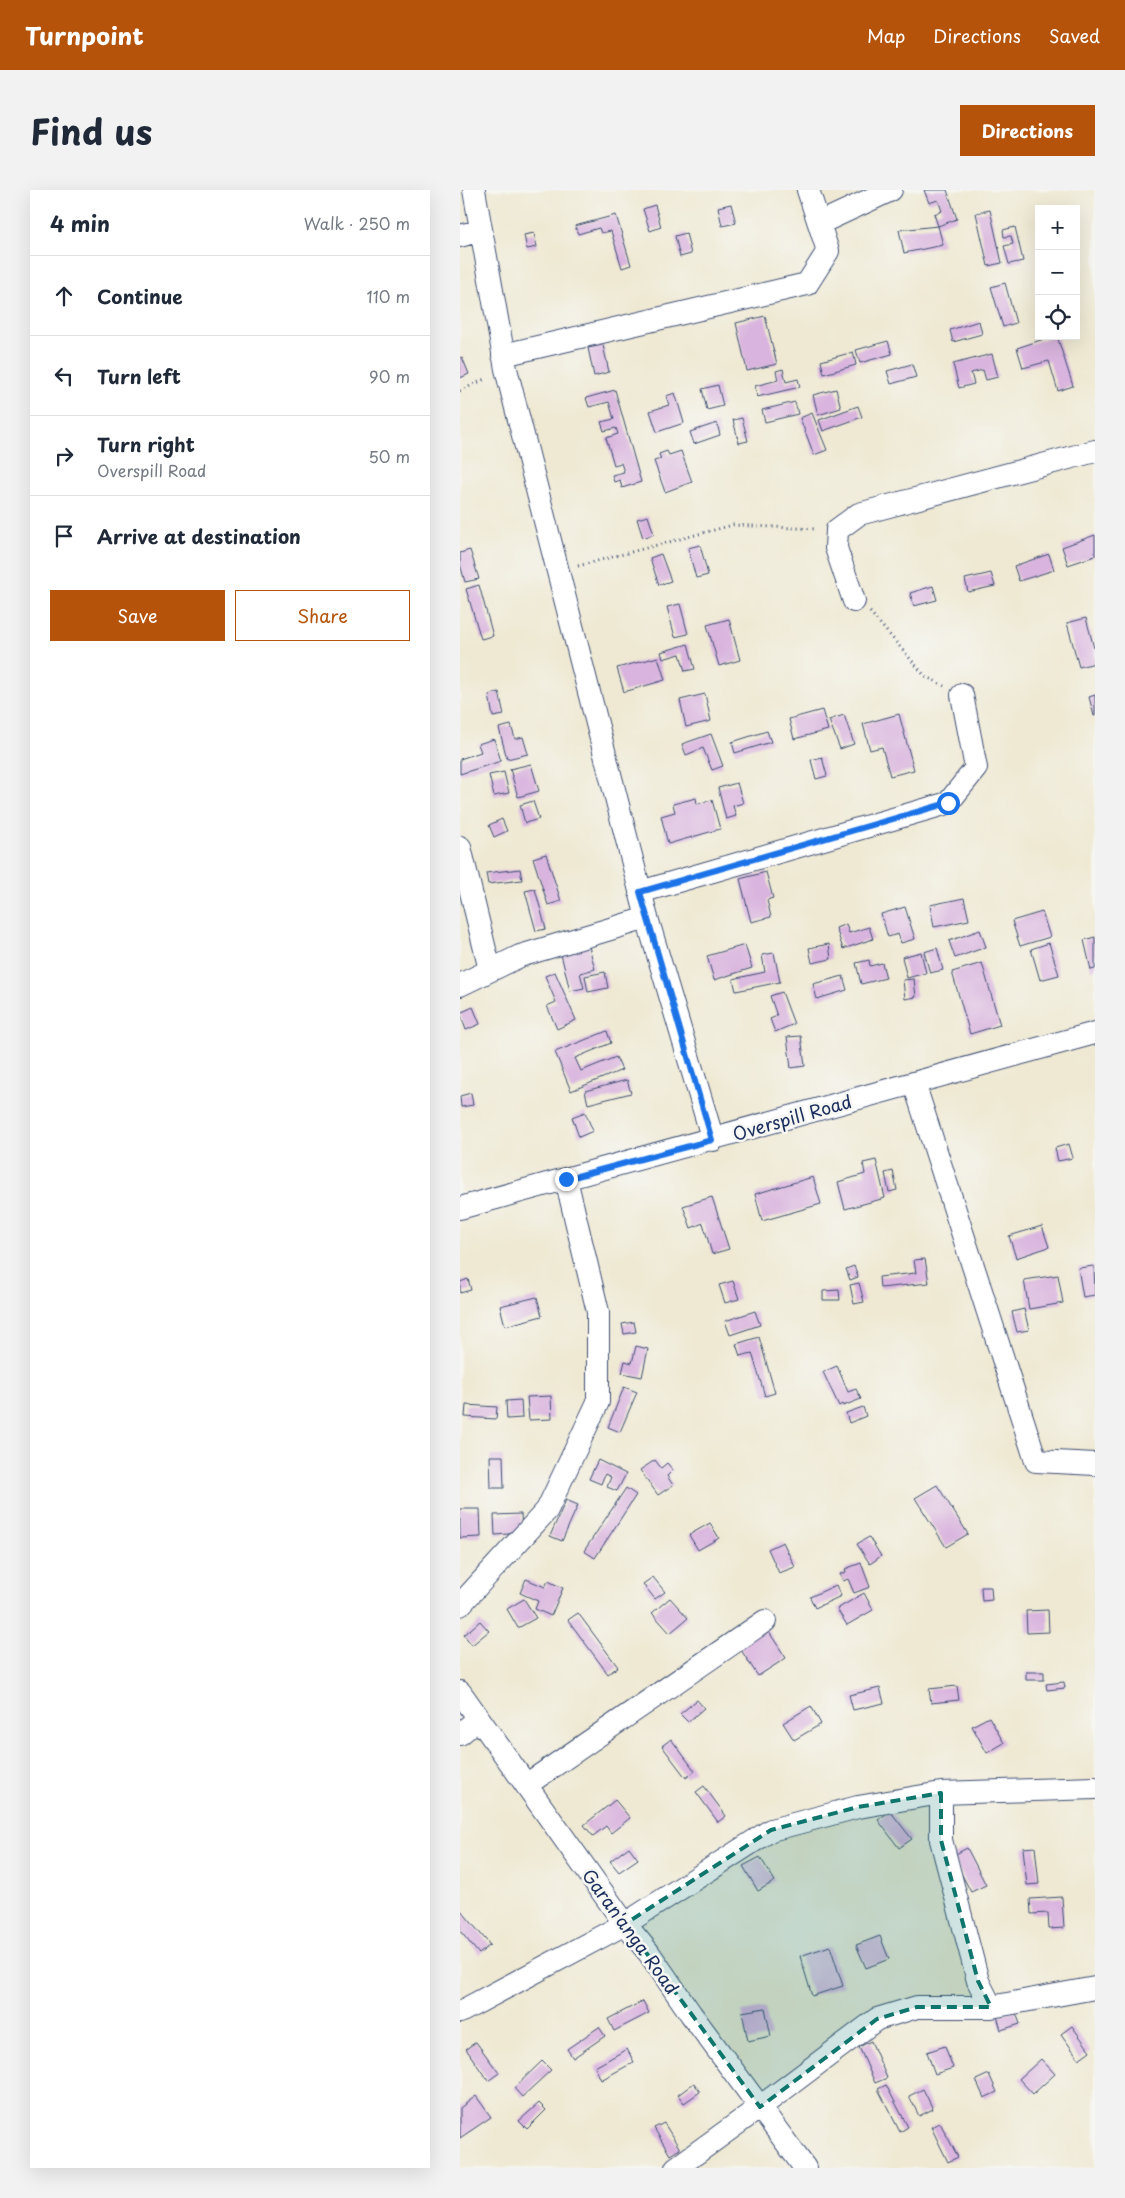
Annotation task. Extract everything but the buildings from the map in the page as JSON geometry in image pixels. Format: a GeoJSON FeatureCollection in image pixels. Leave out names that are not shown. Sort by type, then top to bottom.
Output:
{"type":"FeatureCollection","features":[{"type":"Feature","properties":{"kind":"street"},"geometry":{"type":"LineString","coordinates":[[474,190],[470,233],[640,892],[712,1140]]}},
{"type":"Feature","properties":{"kind":"street"},"geometry":{"type":"LineString","coordinates":[[504,362],[807,284],[828,251],[808,190]]}},
{"type":"Feature","properties":{"kind":"street"},"geometry":{"type":"LineString","coordinates":[[820,223],[891,190]]}},
{"type":"Feature","properties":{"kind":"street"},"geometry":{"type":"LineString","coordinates":[[854,601],[836,548],[837,530],[859,514],[1095,451]]}},
{"type":"Feature","properties":{"kind":"street"},"geometry":{"type":"LineString","coordinates":[[640,892],[948,803],[976,768],[962,695]]}},
{"type":"Feature","properties":{"kind":"street"},"geometry":{"type":"LineString","coordinates":[[460,846],[490,970]]}},
{"type":"Feature","properties":{"kind":"street"},"geometry":{"type":"LineString","coordinates":[[460,985],[520,956],[647,918]]}},
{"type":"Feature","properties":{"kind":"street","name":"Overspill Road"},"geometry":{"type":"LineString","coordinates":[[460,1208],[1095,1033]]}},
{"type":"Feature","properties":{"kind":"street"},"geometry":{"type":"LineString","coordinates":[[914,1083],[1036,1462],[1095,1464]]}},
{"type":"Feature","properties":{"kind":"street"},"geometry":{"type":"LineString","coordinates":[[460,1605],[547,1510],[598,1402],[598,1312],[566,1179]]}},
{"type":"Feature","properties":{"kind":"street"},"geometry":{"type":"LineString","coordinates":[[526,1785],[766,1622]]}},
{"type":"Feature","properties":{"kind":"street","name":"Garan'anga Road"},"geometry":{"type":"LineString","coordinates":[[460,1692],[625,1924],[649,1953],[691,2014],[805,2168]]}},
{"type":"Feature","properties":{"kind":"street"},"geometry":{"type":"LineString","coordinates":[[460,1734],[478,1719]]}},
{"type":"Feature","properties":{"kind":"street"},"geometry":{"type":"LineString","coordinates":[[460,2012],[625,1924],[771,1830],[858,1806],[941,1793],[1095,1788]]}},
{"type":"Feature","properties":{"kind":"street"},"geometry":{"type":"LineString","coordinates":[[941,1793],[941,1840],[978,1981],[990,2007]]}},
{"type":"Feature","properties":{"kind":"street"},"geometry":{"type":"LineString","coordinates":[[676,2168],[877,2019],[917,2007],[990,2007],[1095,1988]]}},
{"type":"Feature","properties":{"kind":"path"},"geometry":{"type":"LineString","coordinates":[[460,392],[504,362]]}},
{"type":"Feature","properties":{"kind":"path"},"geometry":{"type":"LineString","coordinates":[[558,571],[733,525],[837,530]]}},
{"type":"Feature","properties":{"kind":"path"},"geometry":{"type":"LineString","coordinates":[[854,601],[875,616],[925,676],[962,695]]}},
{"type":"Feature","properties":{"kind":"highlighted area"},"geometry":{"type":"Polygon","coordinates":[[[941,1793],[941,1840],[978,1981],[991,2007],[917,2007],[877,2019],[760,2107],[625,1924],[771,1830],[858,1807],[941,1793]]]}},
{"type":"Feature","properties":{"kind":"route"},"geometry":{"type":"LineString","coordinates":[[566,1179],[712,1140],[640,892],[948,803]]}}]}
